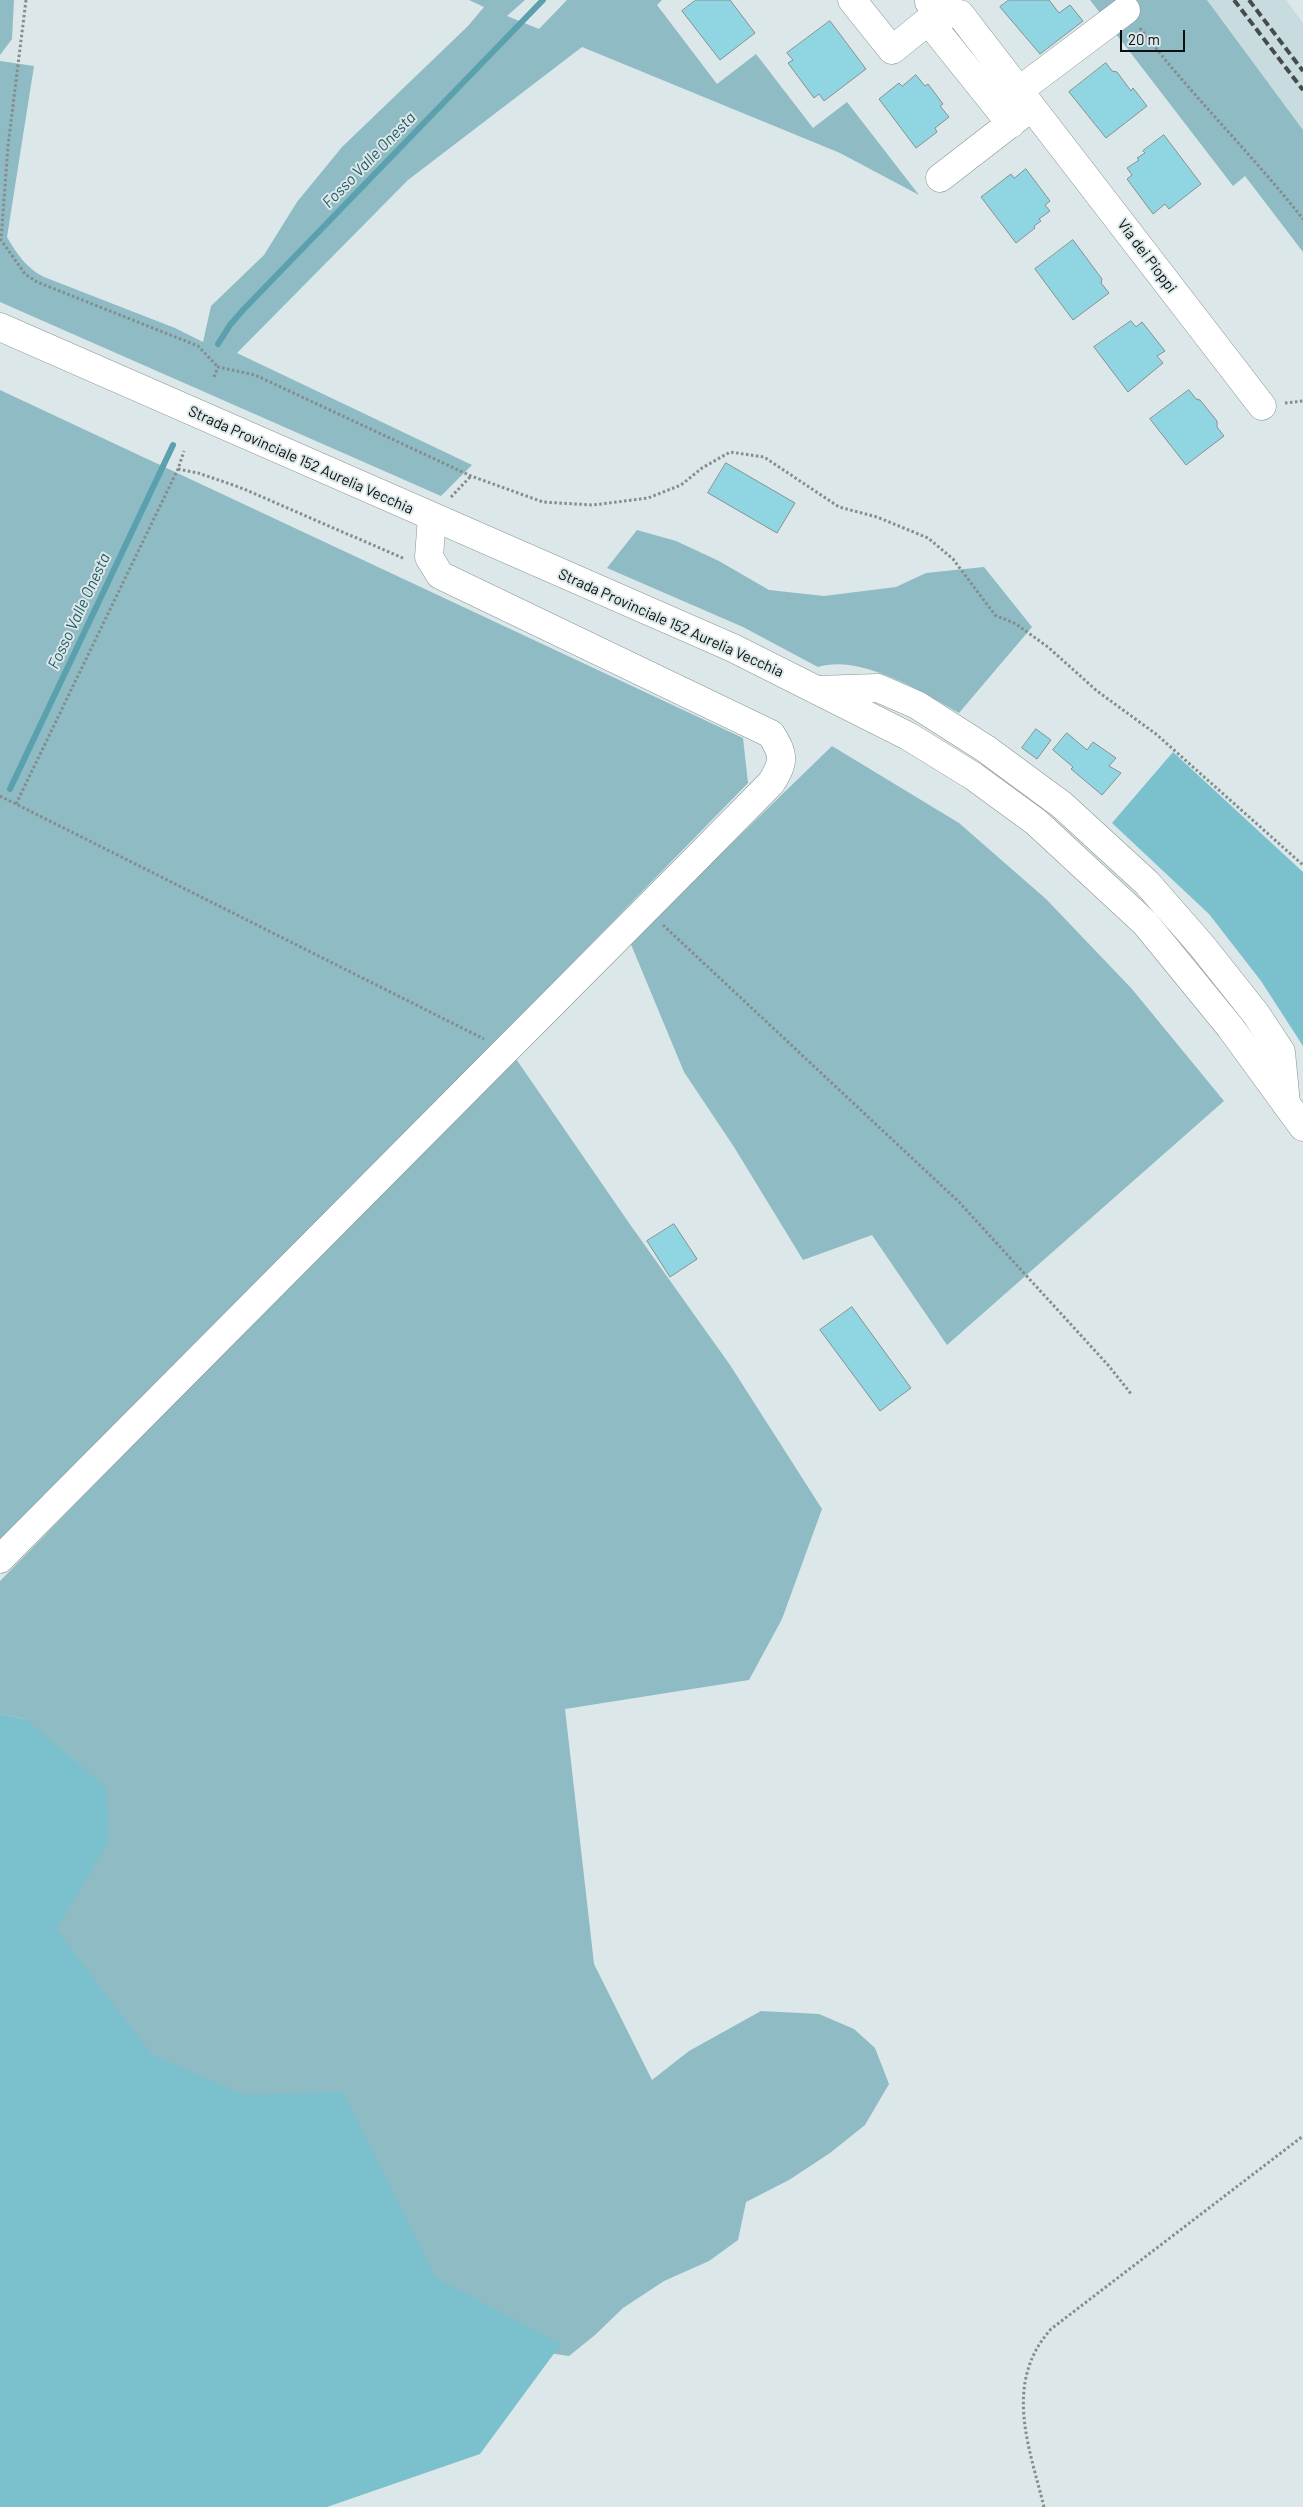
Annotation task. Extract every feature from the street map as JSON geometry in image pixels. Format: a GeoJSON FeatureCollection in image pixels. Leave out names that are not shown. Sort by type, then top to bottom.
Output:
{"type":"FeatureCollection","features":[{"type":"Feature","properties":{"kind":"street"},"geometry":{"type":"LineString","coordinates":[[852,0],[892,50],[933,6]]}},
{"type":"Feature","properties":{"kind":"street"},"geometry":{"type":"LineString","coordinates":[[933,6],[938,33],[1011,124]]}},
{"type":"Feature","properties":{"kind":"street","name":"Via dei Pioppi"},"geometry":{"type":"LineString","coordinates":[[933,6],[960,14],[1031,94],[1262,406]]}},
{"type":"Feature","properties":{"kind":"street"},"geometry":{"type":"LineString","coordinates":[[940,178],[1011,124],[1031,94],[1126,10]]}},
{"type":"Feature","properties":{"kind":"street","name":"Strada Provinciale 152 Aurelia Vecchia"},"geometry":{"type":"LineString","coordinates":[[0,327],[734,648],[908,736],[973,776],[1036,822],[1145,923],[1230,1027],[1303,1128]]}},
{"type":"Feature","properties":{"kind":"street"},"geometry":{"type":"LineString","coordinates":[[0,1559],[771,783],[780,770],[782,753],[771,734],[440,575],[429,557],[432,517]]}},
{"type":"Feature","properties":{"kind":"path"},"geometry":{"type":"LineString","coordinates":[[26,0],[8,146],[1,240],[25,274],[37,282],[198,346],[218,367],[255,375],[471,476],[543,502],[593,505],[648,498],[681,485],[702,468],[730,452],[764,456],[839,507],[877,517],[928,538],[953,559],[995,615],[1016,624],[1097,691],[1156,734],[1303,866]]}},
{"type":"Feature","properties":{"kind":"path"},"geometry":{"type":"LineString","coordinates":[[1126,10],[1166,63],[1261,167],[1303,219]]}},
{"type":"Feature","properties":{"kind":"path"},"geometry":{"type":"LineString","coordinates":[[214,377],[218,367]]}},
{"type":"Feature","properties":{"kind":"path"},"geometry":{"type":"LineString","coordinates":[[16,804],[178,469],[184,451]]}},
{"type":"Feature","properties":{"kind":"path"},"geometry":{"type":"LineString","coordinates":[[178,469],[198,473],[239,488],[440,575]]}},
{"type":"Feature","properties":{"kind":"path"},"geometry":{"type":"LineString","coordinates":[[0,796],[486,1040],[500,1055]]}},
{"type":"Feature","properties":{"kind":"path"},"geometry":{"type":"LineString","coordinates":[[646,909],[959,1202],[1108,1365],[1132,1395]]}},
{"type":"Feature","properties":{"kind":"path"},"geometry":{"type":"LineString","coordinates":[[1044,2507],[1024,2426],[1022,2403],[1026,2375],[1038,2344],[1051,2329],[1303,2136]]}},
{"type":"Feature","properties":{"kind":"shaded area"},"geometry":{"type":"Polygon","coordinates":[[[0,0],[14,0],[12,39],[0,55],[0,0]]]}},
{"type":"Feature","properties":{"kind":"shaded area"},"geometry":{"type":"Polygon","coordinates":[[[469,0],[525,0],[507,16],[539,29],[567,0],[662,0],[657,5],[717,84],[756,54],[813,128],[847,102],[919,195],[840,153],[582,47],[408,180],[237,353],[472,465],[441,496],[0,302],[0,61],[34,66],[7,237],[18,255],[27,265],[44,277],[175,328],[203,342],[211,306],[264,255],[297,202],[342,147],[468,26],[484,7],[469,0]]]}},
{"type":"Feature","properties":{"kind":"shaded area"},"geometry":{"type":"Polygon","coordinates":[[[1090,0],[1207,0],[1303,130],[1303,252],[1245,176],[1233,186],[1090,0]]]}},
{"type":"Feature","properties":{"kind":"shaded area"},"geometry":{"type":"Polygon","coordinates":[[[1207,0],[1286,0],[1303,23],[1303,130],[1207,0]]]}},
{"type":"Feature","properties":{"kind":"shaded area"},"geometry":{"type":"Polygon","coordinates":[[[0,390],[743,738],[748,783],[0,1550],[0,390]]]}},
{"type":"Feature","properties":{"kind":"shaded area"},"geometry":{"type":"Polygon","coordinates":[[[637,530],[676,541],[719,561],[769,590],[824,596],[896,587],[926,573],[984,567],[1032,627],[959,713],[891,677],[872,670],[835,664],[818,667],[743,627],[607,568],[637,530]]]}},
{"type":"Feature","properties":{"kind":"shaded area"},"geometry":{"type":"Polygon","coordinates":[[[832,746],[959,823],[1046,899],[1132,989],[1224,1101],[947,1345],[872,1235],[803,1260],[734,1147],[684,1072],[630,942],[832,746]]]}},
{"type":"Feature","properties":{"kind":"shaded area"},"geometry":{"type":"Polygon","coordinates":[[[1173,752],[1303,872],[1303,1046],[1261,981],[1209,914],[1112,823],[1173,752]]]}},
{"type":"Feature","properties":{"kind":"shaded area"},"geometry":{"type":"Polygon","coordinates":[[[514,1056],[730,1365],[822,1509],[782,1619],[749,1680],[565,1709],[594,1964],[652,2080],[689,2051],[761,2011],[819,2014],[854,2029],[875,2048],[889,2084],[865,2125],[830,2153],[789,2180],[746,2202],[738,2240],[709,2261],[664,2281],[623,2308],[595,2335],[569,2356],[529,2350],[152,2063],[54,1950],[26,1719],[0,1714],[0,1581],[514,1056]]]}},
{"type":"Feature","properties":{"kind":"shaded area"},"geometry":{"type":"Polygon","coordinates":[[[0,1714],[26,1719],[106,1788],[109,1841],[56,1929],[151,2054],[244,2095],[343,2092],[436,2278],[561,2344],[480,2454],[327,2507],[0,2507],[0,1714]]]}},
{"type":"Feature","properties":{"kind":"building"},"geometry":{"type":"Polygon","coordinates":[[[696,0],[730,0],[755,33],[720,60],[682,11],[696,0]]]}},
{"type":"Feature","properties":{"kind":"building"},"geometry":{"type":"Polygon","coordinates":[[[1009,0],[1049,0],[1059,13],[1070,5],[1083,21],[1040,54],[1000,7],[1009,0]]]}},
{"type":"Feature","properties":{"kind":"building"},"geometry":{"type":"Polygon","coordinates":[[[830,21],[866,69],[824,101],[819,94],[814,98],[788,63],[793,60],[787,53],[830,21]]]}},
{"type":"Feature","properties":{"kind":"building"},"geometry":{"type":"Polygon","coordinates":[[[1106,63],[1112,71],[1117,72],[1131,91],[1133,88],[1147,106],[1106,138],[1069,92],[1106,63]]]}},
{"type":"Feature","properties":{"kind":"building"},"geometry":{"type":"Polygon","coordinates":[[[916,75],[925,86],[928,84],[943,104],[940,106],[949,117],[935,128],[937,132],[916,148],[879,99],[899,83],[902,86],[916,75]]]}},
{"type":"Feature","properties":{"kind":"building"},"geometry":{"type":"Polygon","coordinates":[[[1164,135],[1201,184],[1169,209],[1165,204],[1153,214],[1127,179],[1132,175],[1127,168],[1139,160],[1137,158],[1145,153],[1143,151],[1164,135]]]}},
{"type":"Feature","properties":{"kind":"building"},"geometry":{"type":"Polygon","coordinates":[[[1026,169],[1050,201],[1045,205],[1050,211],[1039,219],[1041,221],[1034,226],[1035,228],[1016,243],[981,197],[1011,174],[1014,178],[1026,169]]]}},
{"type":"Feature","properties":{"kind":"building"},"geometry":{"type":"Polygon","coordinates":[[[1073,240],[1102,279],[1101,283],[1109,293],[1073,320],[1035,269],[1073,240]]]}},
{"type":"Feature","properties":{"kind":"building"},"geometry":{"type":"Polygon","coordinates":[[[1131,321],[1136,327],[1142,322],[1165,351],[1157,356],[1163,363],[1128,392],[1094,347],[1131,321]]]}},
{"type":"Feature","properties":{"kind":"building"},"geometry":{"type":"Polygon","coordinates":[[[1189,390],[1217,421],[1217,427],[1224,436],[1186,465],[1150,419],[1189,390]]]}},
{"type":"Feature","properties":{"kind":"building"},"geometry":{"type":"Polygon","coordinates":[[[726,463],[795,503],[777,533],[708,493],[726,463]]]}},
{"type":"Feature","properties":{"kind":"building"},"geometry":{"type":"Polygon","coordinates":[[[1036,729],[1051,740],[1037,759],[1022,748],[1036,729]]]}},
{"type":"Feature","properties":{"kind":"building"},"geometry":{"type":"Polygon","coordinates":[[[1067,733],[1087,750],[1093,742],[1116,758],[1109,766],[1121,773],[1102,795],[1071,769],[1073,767],[1053,750],[1067,733]]]}},
{"type":"Feature","properties":{"kind":"building"},"geometry":{"type":"Polygon","coordinates":[[[674,1224],[697,1259],[670,1277],[647,1241],[674,1224]]]}},
{"type":"Feature","properties":{"kind":"building"},"geometry":{"type":"Polygon","coordinates":[[[852,1307],[911,1388],[880,1411],[820,1330],[852,1307]]]}},
{"type":"Feature","properties":{"kind":"waterway","name":"Fosso Valle Onesta"},"geometry":{"type":"LineString","coordinates":[[218,344],[230,325],[243,310],[543,0]]}},
{"type":"Feature","properties":{"kind":"waterway","name":"Fosso Valle Onesta"},"geometry":{"type":"LineString","coordinates":[[10,789],[173,445]]}},
{"type":"Feature","properties":{"kind":"railway"},"geometry":{"type":"LineString","coordinates":[[1234,0],[1303,90]]}},
{"type":"Feature","properties":{"kind":"railway"},"geometry":{"type":"LineString","coordinates":[[1249,0],[1303,71]]}}]}
